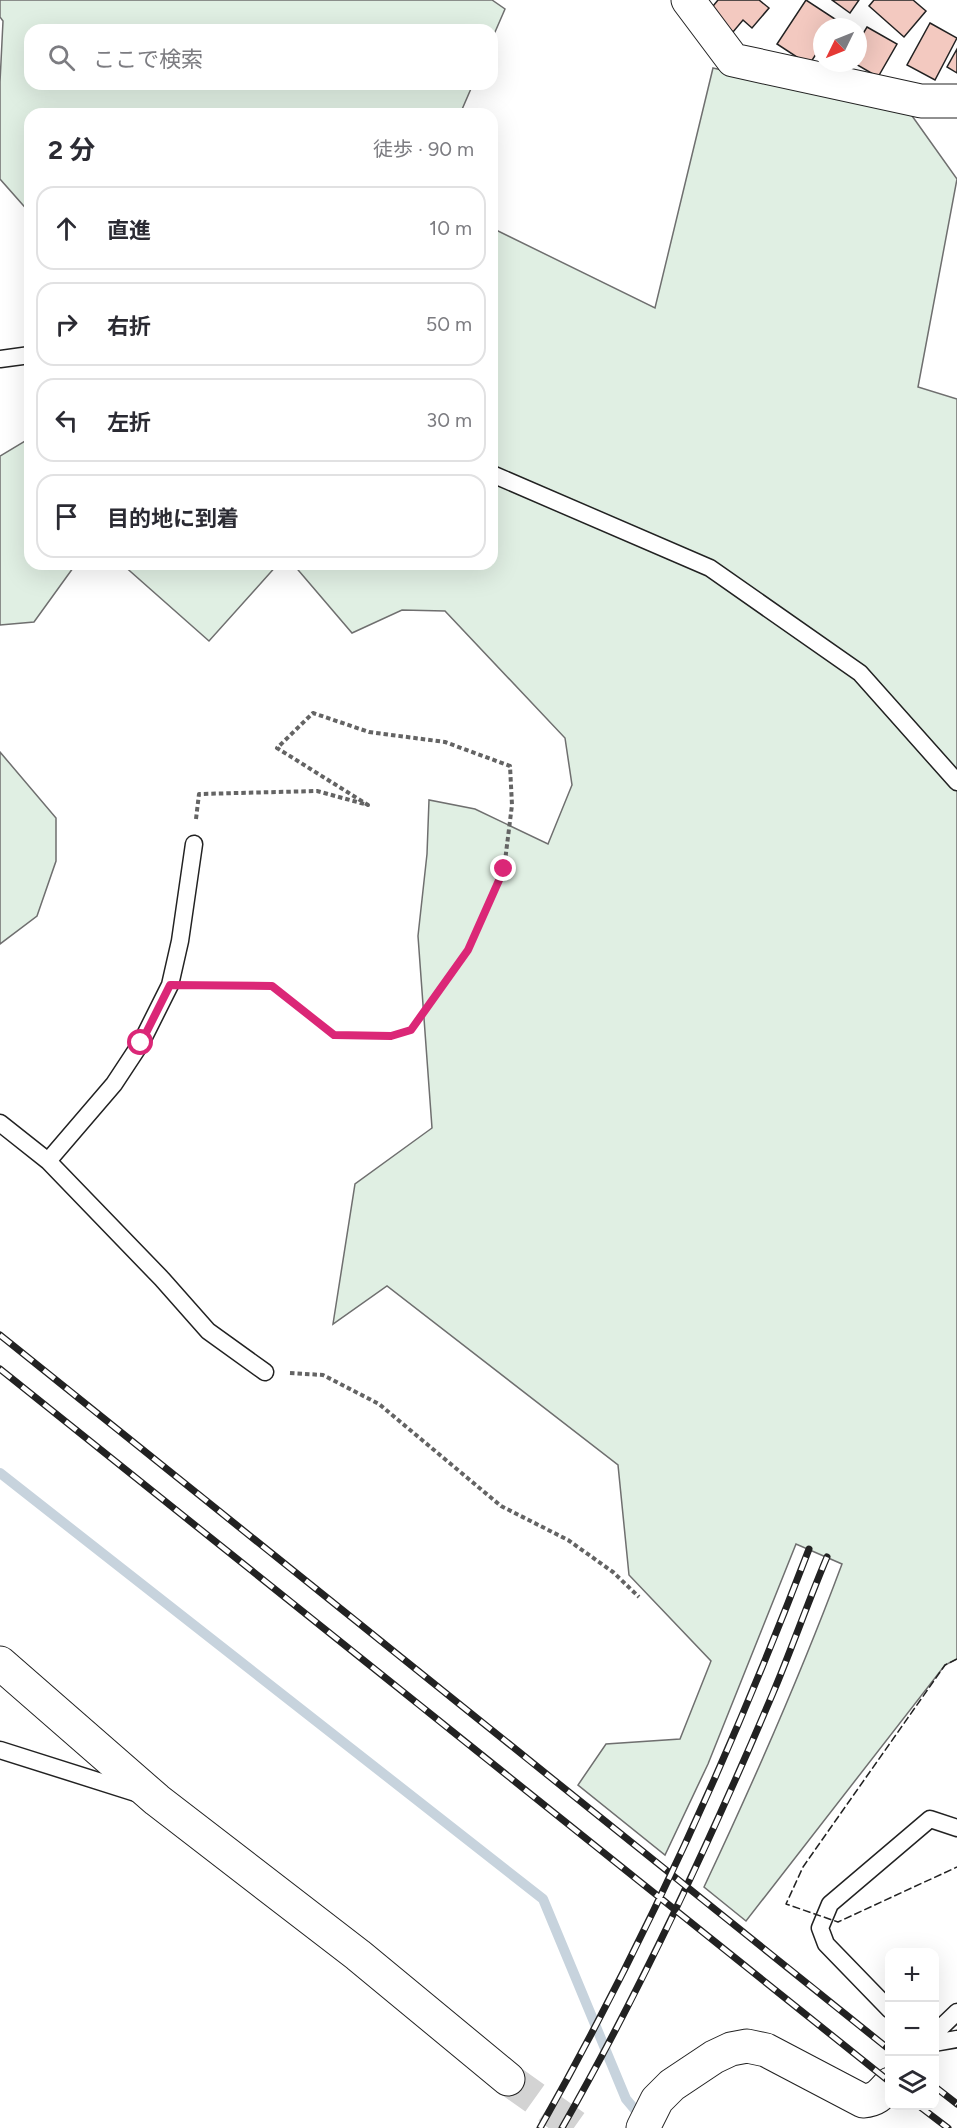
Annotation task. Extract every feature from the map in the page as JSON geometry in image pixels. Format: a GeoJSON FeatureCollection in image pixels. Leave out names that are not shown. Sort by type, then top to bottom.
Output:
{"type":"FeatureCollection","features":[{"type":"Feature","properties":{"kind":"street"},"geometry":{"type":"LineString","coordinates":[[688,0],[733,60],[921,101],[957,101]]}},
{"type":"Feature","properties":{"kind":"street"},"geometry":{"type":"LineString","coordinates":[[0,1663],[157,1800],[358,1955],[508,2079]]}},
{"type":"Feature","properties":{"kind":"street"},"geometry":{"type":"LineString","coordinates":[[650,2114],[672,2085],[714,2057],[731,2049],[747,2046],[766,2050],[863,2101],[879,2097],[885,2090]]}},
{"type":"Feature","properties":{"kind":"lane"},"geometry":{"type":"LineString","coordinates":[[0,359],[24,356]]}},
{"type":"Feature","properties":{"kind":"lane"},"geometry":{"type":"LineString","coordinates":[[498,477],[710,568],[860,673],[957,782]]}},
{"type":"Feature","properties":{"kind":"lane"},"geometry":{"type":"LineString","coordinates":[[48,1161],[114,1084],[141,1043],[170,985],[180,940],[194,844]]}},
{"type":"Feature","properties":{"kind":"lane"},"geometry":{"type":"LineString","coordinates":[[0,1123],[48,1161],[162,1279],[208,1331],[265,1372]]}},
{"type":"Feature","properties":{"kind":"lane"},"geometry":{"type":"LineString","coordinates":[[0,1750],[157,1800]]}},
{"type":"Feature","properties":{"kind":"lane"},"geometry":{"type":"LineString","coordinates":[[885,2005],[826,1944],[820,1928],[824,1917],[830,1905],[930,1819],[957,1828]]}},
{"type":"Feature","properties":{"kind":"lane"},"geometry":{"type":"LineString","coordinates":[[939,2029],[957,2012]]}},
{"type":"Feature","properties":{"kind":"lane"},"geometry":{"type":"LineString","coordinates":[[939,2042],[957,2039]]}},
{"type":"Feature","properties":{"kind":"path"},"geometry":{"type":"LineString","coordinates":[[170,985],[272,986],[334,1035],[391,1036],[411,1030],[468,950],[504,869],[513,805],[510,766],[445,742],[369,732],[313,713],[277,748],[368,805],[316,791],[199,794],[194,844]]}},
{"type":"Feature","properties":{"kind":"path"},"geometry":{"type":"LineString","coordinates":[[323,1375],[379,1404],[501,1506],[568,1540],[613,1572],[639,1597]]}},
{"type":"Feature","properties":{"kind":"green space"},"geometry":{"type":"Polygon","coordinates":[[[0,0],[492,0],[505,9],[498,25],[24,24],[24,90],[470,90],[463,108],[24,108],[24,206],[0,179],[0,82],[3,21],[0,17],[0,0]]]}},
{"type":"Feature","properties":{"kind":"green space"},"geometry":{"type":"Polygon","coordinates":[[[713,68],[910,113],[957,179],[918,387],[957,399],[957,1659],[945,1665],[746,1921],[704,1887],[776,1727],[842,1564],[796,1544],[708,1764],[665,1855],[578,1785],[606,1744],[680,1739],[711,1661],[629,1575],[618,1465],[387,1286],[333,1324],[355,1184],[432,1128],[418,936],[427,854],[429,800],[475,809],[548,844],[572,785],[565,738],[445,611],[402,610],[352,633],[298,570],[498,570],[498,231],[655,308],[713,68]]]}},
{"type":"Feature","properties":{"kind":"green space"},"geometry":{"type":"Polygon","coordinates":[[[24,442],[24,570],[72,570],[34,622],[0,625],[0,456],[24,442]]]}},
{"type":"Feature","properties":{"kind":"green space"},"geometry":{"type":"Polygon","coordinates":[[[129,570],[273,570],[209,641],[129,570]]]}},
{"type":"Feature","properties":{"kind":"green space"},"geometry":{"type":"Polygon","coordinates":[[[0,752],[56,818],[56,861],[37,916],[0,944],[0,752]]]}},
{"type":"Feature","properties":{"kind":"building"},"geometry":{"type":"Polygon","coordinates":[[[718,0],[759,0],[769,8],[752,28],[743,20],[733,32],[709,11],[718,0]]]}},
{"type":"Feature","properties":{"kind":"building"},"geometry":{"type":"Polygon","coordinates":[[[806,0],[833,18],[813,18],[813,59],[809,65],[777,44],[806,0]]]}},
{"type":"Feature","properties":{"kind":"building"},"geometry":{"type":"Polygon","coordinates":[[[832,0],[859,0],[850,13],[832,0]]]}},
{"type":"Feature","properties":{"kind":"building"},"geometry":{"type":"Polygon","coordinates":[[[874,0],[913,0],[926,11],[904,37],[869,6],[874,0]]]}},
{"type":"Feature","properties":{"kind":"building"},"geometry":{"type":"Polygon","coordinates":[[[930,23],[957,38],[935,80],[907,65],[930,23]]]}},
{"type":"Feature","properties":{"kind":"building"},"geometry":{"type":"Polygon","coordinates":[[[867,27],[897,44],[878,77],[867,71],[867,27]]]}},
{"type":"Feature","properties":{"kind":"building"},"geometry":{"type":"Polygon","coordinates":[[[957,49],[957,73],[947,67],[957,49]]]}},
{"type":"Feature","properties":{"kind":"waterway"},"geometry":{"type":"LineString","coordinates":[[0,1473],[543,1899],[626,2099],[642,2118]]}},
{"type":"Feature","properties":{"kind":"tunnel"},"geometry":{"type":"LineString","coordinates":[[508,2079],[577,2128]]}},
{"type":"Feature","properties":{"kind":"railway"},"geometry":{"type":"LineString","coordinates":[[0,1335],[885,2046]]}},
{"type":"Feature","properties":{"kind":"railway"},"geometry":{"type":"LineString","coordinates":[[0,1369],[885,2078]]}},
{"type":"Feature","properties":{"kind":"railway"},"geometry":{"type":"LineString","coordinates":[[540,2128],[616,1987],[685,1843],[750,1697],[809,1549]]}},
{"type":"Feature","properties":{"kind":"railway"},"geometry":{"type":"LineString","coordinates":[[562,2128],[620,2022],[700,1859],[773,1693],[827,1557]]}},
{"type":"Feature","properties":{"kind":"railway"},"geometry":{"type":"LineString","coordinates":[[939,2090],[957,2104]]}},
{"type":"Feature","properties":{"kind":"railway"},"geometry":{"type":"LineString","coordinates":[[924,2110],[948,2128]]}},
{"type":"Feature","properties":{"kind":"fence"},"geometry":{"type":"LineString","coordinates":[[957,1659],[945,1665],[803,1867],[786,1904],[838,1922],[957,1867]]}},
{"type":"Feature","properties":{"kind":"route"},"geometry":{"type":"LineString","coordinates":[[141,1043],[170,985],[272,986],[334,1035],[391,1036],[411,1030],[468,950],[504,869]]}}]}
